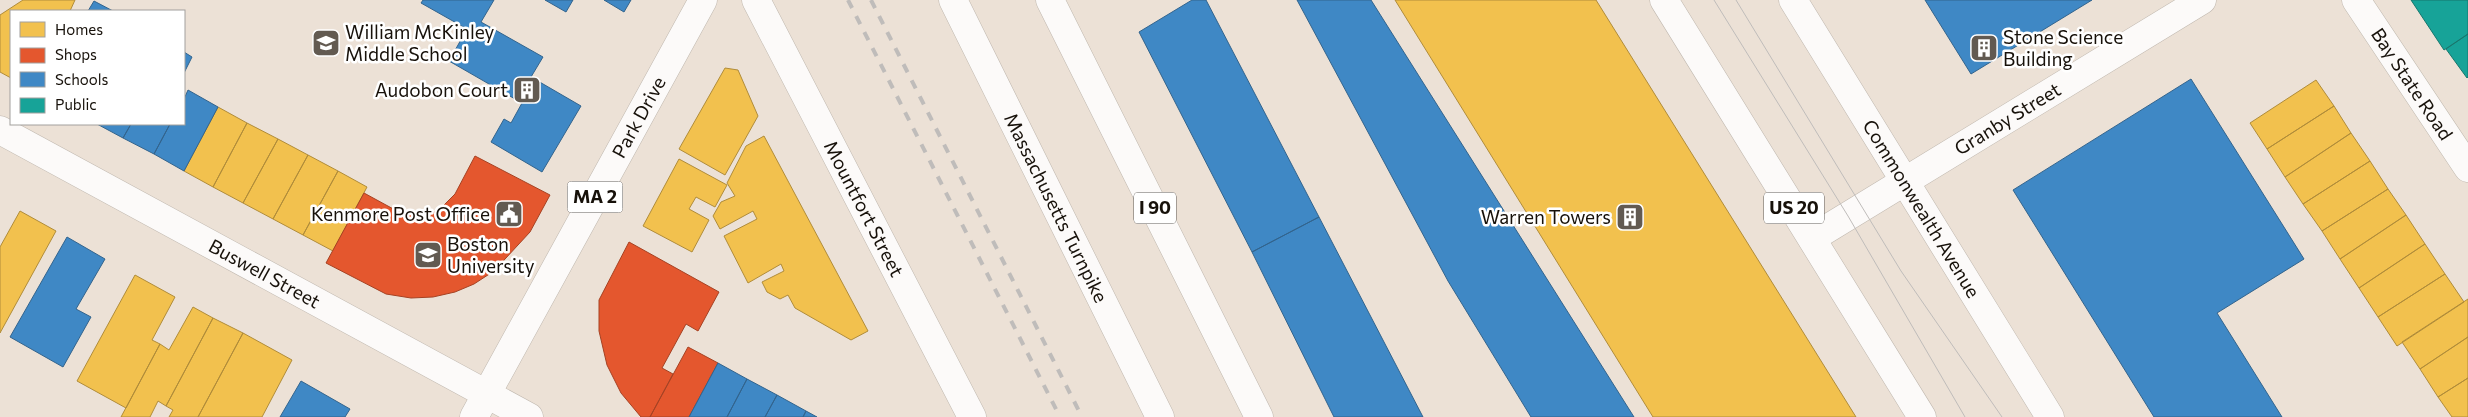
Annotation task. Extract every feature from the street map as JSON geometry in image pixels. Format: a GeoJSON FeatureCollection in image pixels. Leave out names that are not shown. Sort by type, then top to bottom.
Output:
{"type":"FeatureCollection","features":[{"type":"Feature","properties":{"kind":"main road","name":"Park Drive"},"geometry":{"type":"LineString","coordinates":[[474,417],[703,0]]}},
{"type":"Feature","properties":{"kind":"main road","name":"Mountfort Street"},"geometry":{"type":"LineString","coordinates":[[756,0],[972,417]]}},
{"type":"Feature","properties":{"kind":"main road","name":"Massachusetts Turnpike"},"geometry":{"type":"LineString","coordinates":[[953,0],[1160,417]]}},
{"type":"Feature","properties":{"kind":"main road","name":"I 90"},"geometry":{"type":"LineString","coordinates":[[1050,0],[1259,417]]}},
{"type":"Feature","properties":{"kind":"main road","name":"US 20"},"geometry":{"type":"LineString","coordinates":[[1664,0],[1922,417]]}},
{"type":"Feature","properties":{"kind":"main road","name":"Commonwealth Avenue"},"geometry":{"type":"LineString","coordinates":[[1793,0],[2050,417]]}},
{"type":"Feature","properties":{"kind":"main road","name":"Granby Street"},"geometry":{"type":"LineString","coordinates":[[1812,238],[2202,0]]}},
{"type":"Feature","properties":{"kind":"main road","name":"Bay State Road"},"geometry":{"type":"LineString","coordinates":[[2356,0],[2468,168]]}},
{"type":"Feature","properties":{"kind":"main road","name":"Buswell Street"},"geometry":{"type":"LineString","coordinates":[[0,130],[529,417]]}},
{"type":"Feature","properties":{"kind":"building: Homes"},"geometry":{"type":"Polygon","coordinates":[[[23,0],[75,0],[70,10],[10,10],[10,77],[0,72],[0,15],[23,0]]]}},
{"type":"Feature","properties":{"kind":"building: Homes","name":"Warren Towers"},"geometry":{"type":"Polygon","coordinates":[[[1395,0],[1596,0],[1856,417],[1653,417],[1395,0]]]}},
{"type":"Feature","properties":{"kind":"building: Homes"},"geometry":{"type":"Polygon","coordinates":[[[725,68],[738,70],[758,116],[725,175],[679,149],[725,68]]]}},
{"type":"Feature","properties":{"kind":"building: Homes"},"geometry":{"type":"Polygon","coordinates":[[[2316,80],[2334,106],[2267,149],[2250,123],[2316,80]]]}},
{"type":"Feature","properties":{"kind":"building: Homes"},"geometry":{"type":"Polygon","coordinates":[[[2334,106],[2351,133],[2285,177],[2267,149],[2334,106]]]}},
{"type":"Feature","properties":{"kind":"building: Homes"},"geometry":{"type":"Polygon","coordinates":[[[218,107],[247,123],[213,187],[184,171],[218,107]]]}},
{"type":"Feature","properties":{"kind":"building: Homes"},"geometry":{"type":"Polygon","coordinates":[[[247,123],[278,139],[243,203],[213,187],[247,123]]]}},
{"type":"Feature","properties":{"kind":"building: Homes"},"geometry":{"type":"Polygon","coordinates":[[[2351,133],[2370,161],[2303,204],[2285,177],[2351,133]]]}},
{"type":"Feature","properties":{"kind":"building: Homes"},"geometry":{"type":"Polygon","coordinates":[[[764,136],[868,331],[851,340],[795,308],[788,295],[780,299],[767,292],[762,282],[784,271],[781,264],[748,283],[724,236],[757,219],[753,211],[720,229],[713,216],[721,202],[735,196],[727,183],[746,146],[764,136]]]}},
{"type":"Feature","properties":{"kind":"building: Homes"},"geometry":{"type":"Polygon","coordinates":[[[278,139],[308,155],[273,219],[243,203],[278,139]]]}},
{"type":"Feature","properties":{"kind":"building: Homes"},"geometry":{"type":"Polygon","coordinates":[[[308,155],[338,171],[303,235],[273,219],[308,155]]]}},
{"type":"Feature","properties":{"kind":"building: Homes"},"geometry":{"type":"Polygon","coordinates":[[[679,159],[727,185],[715,207],[696,197],[689,209],[709,220],[692,252],[643,226],[679,159]]]}},
{"type":"Feature","properties":{"kind":"building: Homes"},"geometry":{"type":"Polygon","coordinates":[[[2370,161],[2388,189],[2322,231],[2303,204],[2370,161]]]}},
{"type":"Feature","properties":{"kind":"building: Homes"},"geometry":{"type":"Polygon","coordinates":[[[338,171],[367,187],[333,251],[303,235],[338,171]]]}},
{"type":"Feature","properties":{"kind":"building: Homes"},"geometry":{"type":"Polygon","coordinates":[[[2388,189],[2406,215],[2340,259],[2322,231],[2388,189]]]}},
{"type":"Feature","properties":{"kind":"building: Homes"},"geometry":{"type":"Polygon","coordinates":[[[20,211],[56,231],[0,333],[0,247],[20,211]]]}},
{"type":"Feature","properties":{"kind":"building: Homes"},"geometry":{"type":"Polygon","coordinates":[[[2406,215],[2425,244],[2359,288],[2340,259],[2406,215]]]}},
{"type":"Feature","properties":{"kind":"building: Homes"},"geometry":{"type":"Polygon","coordinates":[[[2425,244],[2445,274],[2378,317],[2359,288],[2425,244]]]}},
{"type":"Feature","properties":{"kind":"building: Homes"},"geometry":{"type":"Polygon","coordinates":[[[2445,274],[2464,302],[2397,346],[2378,317],[2445,274]]]}},
{"type":"Feature","properties":{"kind":"building: Homes"},"geometry":{"type":"Polygon","coordinates":[[[135,275],[175,297],[152,340],[160,344],[126,408],[77,381],[135,275]]]}},
{"type":"Feature","properties":{"kind":"building: Homes"},"geometry":{"type":"Polygon","coordinates":[[[2468,299],[2468,337],[2420,369],[2402,342],[2468,299]]]}},
{"type":"Feature","properties":{"kind":"building: Homes"},"geometry":{"type":"Polygon","coordinates":[[[193,307],[213,318],[166,406],[158,401],[150,417],[121,417],[160,344],[169,350],[193,307]]]}},
{"type":"Feature","properties":{"kind":"building: Homes"},"geometry":{"type":"Polygon","coordinates":[[[213,318],[243,333],[198,417],[169,417],[173,410],[166,406],[213,318]]]}},
{"type":"Feature","properties":{"kind":"building: Homes"},"geometry":{"type":"Polygon","coordinates":[[[243,333],[292,360],[262,417],[198,417],[243,333]]]}},
{"type":"Feature","properties":{"kind":"building: Homes"},"geometry":{"type":"Polygon","coordinates":[[[2468,337],[2468,378],[2438,397],[2420,369],[2468,337]]]}},
{"type":"Feature","properties":{"kind":"building: Homes"},"geometry":{"type":"Polygon","coordinates":[[[2468,378],[2468,417],[2452,417],[2438,397],[2468,378]]]}},
{"type":"Feature","properties":{"kind":"building: Shops"},"geometry":{"type":"Polygon","coordinates":[[[475,156],[550,195],[530,232],[494,271],[474,284],[455,292],[433,297],[411,298],[386,294],[326,263],[364,193],[397,211],[429,215],[440,209],[455,194],[475,156]]]}},
{"type":"Feature","properties":{"kind":"building: Shops"},"geometry":{"type":"Polygon","coordinates":[[[629,242],[719,292],[698,331],[686,324],[662,368],[673,374],[650,417],[641,417],[621,393],[607,365],[599,331],[599,300],[629,242]]]}},
{"type":"Feature","properties":{"kind":"building: Shops"},"geometry":{"type":"Polygon","coordinates":[[[688,347],[718,363],[689,417],[650,417],[688,347]]]}},
{"type":"Feature","properties":{"kind":"building: Schools","name":"Audobon Court"},"geometry":{"type":"Polygon","coordinates":[[[423,0],[494,0],[481,22],[543,57],[531,77],[581,106],[542,172],[491,142],[504,119],[511,123],[522,103],[449,61],[467,29],[421,3],[423,0]]]}},
{"type":"Feature","properties":{"kind":"building: Schools"},"geometry":{"type":"Polygon","coordinates":[[[545,0],[573,0],[566,12],[545,0]]]}},
{"type":"Feature","properties":{"kind":"building: Schools"},"geometry":{"type":"Polygon","coordinates":[[[604,0],[631,0],[624,12],[604,0]]]}},
{"type":"Feature","properties":{"kind":"building: Schools"},"geometry":{"type":"Polygon","coordinates":[[[1192,0],[1206,0],[1319,217],[1252,252],[1139,32],[1192,0]]]}},
{"type":"Feature","properties":{"kind":"building: Schools"},"geometry":{"type":"Polygon","coordinates":[[[1297,0],[1371,0],[1634,417],[1531,417],[1448,281],[1297,0]]]}},
{"type":"Feature","properties":{"kind":"building: Schools","name":"Stone Science Building"},"geometry":{"type":"Polygon","coordinates":[[[1925,0],[2092,0],[1971,74],[1925,0]]]}},
{"type":"Feature","properties":{"kind":"building: Schools"},"geometry":{"type":"Polygon","coordinates":[[[94,1],[111,10],[89,10],[94,1]]]}},
{"type":"Feature","properties":{"kind":"building: Schools"},"geometry":{"type":"Polygon","coordinates":[[[185,53],[192,57],[185,71],[185,53]]]}},
{"type":"Feature","properties":{"kind":"building: Schools"},"geometry":{"type":"Polygon","coordinates":[[[2191,79],[2304,259],[2217,313],[2282,417],[2154,417],[2013,190],[2191,79]]]}},
{"type":"Feature","properties":{"kind":"building: Schools"},"geometry":{"type":"Polygon","coordinates":[[[188,90],[218,107],[184,171],[154,154],[169,125],[185,125],[185,97],[188,90]]]}},
{"type":"Feature","properties":{"kind":"building: Schools"},"geometry":{"type":"Polygon","coordinates":[[[99,125],[130,125],[123,138],[99,125]]]}},
{"type":"Feature","properties":{"kind":"building: Schools"},"geometry":{"type":"Polygon","coordinates":[[[130,125],[169,125],[154,154],[123,138],[130,125]]]}},
{"type":"Feature","properties":{"kind":"building: Schools"},"geometry":{"type":"Polygon","coordinates":[[[1319,217],[1423,417],[1334,417],[1252,252],[1319,217]]]}},
{"type":"Feature","properties":{"kind":"building: Schools"},"geometry":{"type":"Polygon","coordinates":[[[67,237],[105,259],[76,309],[91,317],[63,367],[10,337],[67,237]]]}},
{"type":"Feature","properties":{"kind":"building: Schools"},"geometry":{"type":"Polygon","coordinates":[[[718,363],[747,379],[727,417],[689,417],[718,363]]]}},
{"type":"Feature","properties":{"kind":"building: Schools"},"geometry":{"type":"Polygon","coordinates":[[[747,379],[777,395],[765,417],[727,417],[747,379]]]}},
{"type":"Feature","properties":{"kind":"building: Schools"},"geometry":{"type":"Polygon","coordinates":[[[301,381],[350,409],[345,417],[280,417],[301,381]]]}},
{"type":"Feature","properties":{"kind":"building: Schools"},"geometry":{"type":"Polygon","coordinates":[[[777,395],[806,411],[803,417],[765,417],[777,395]]]}},
{"type":"Feature","properties":{"kind":"building: Schools"},"geometry":{"type":"Polygon","coordinates":[[[806,411],[817,417],[803,417],[806,411]]]}},
{"type":"Feature","properties":{"kind":"building: Public"},"geometry":{"type":"Polygon","coordinates":[[[2411,0],[2468,0],[2468,34],[2444,50],[2411,0]]]}},
{"type":"Feature","properties":{"kind":"building: Public"},"geometry":{"type":"Polygon","coordinates":[[[2468,34],[2468,77],[2467,78],[2446,49],[2468,34]]]}},
{"type":"Feature","properties":{"kind":"tram line"},"geometry":{"type":"LineString","coordinates":[[1714,0],[1848,216],[1965,417]]}},
{"type":"Feature","properties":{"kind":"tram line"},"geometry":{"type":"LineString","coordinates":[[1736,0],[1901,271],[2002,417]]}},
{"type":"Feature","properties":{"kind":"railway"},"geometry":{"type":"LineString","coordinates":[[848,0],[1060,417]]}},
{"type":"Feature","properties":{"kind":"railway"},"geometry":{"type":"LineString","coordinates":[[871,0],[1082,417]]}},
{"type":"Feature","properties":{"kind":"place","name":"William McKinley Middle School"},"geometry":{"type":"Point","coordinates":[326,43]}},
{"type":"Feature","properties":{"kind":"place","name":"Stone Science Building"},"geometry":{"type":"Point","coordinates":[1984,48]}},
{"type":"Feature","properties":{"kind":"place","name":"Audobon Court"},"geometry":{"type":"Point","coordinates":[527,90]}},
{"type":"Feature","properties":{"kind":"place","name":"Kenmore Post Office"},"geometry":{"type":"Point","coordinates":[509,214]}},
{"type":"Feature","properties":{"kind":"place","name":"Warren Towers"},"geometry":{"type":"Point","coordinates":[1630,217]}},
{"type":"Feature","properties":{"kind":"place","name":"Boston University"},"geometry":{"type":"Point","coordinates":[428,255]}}]}
